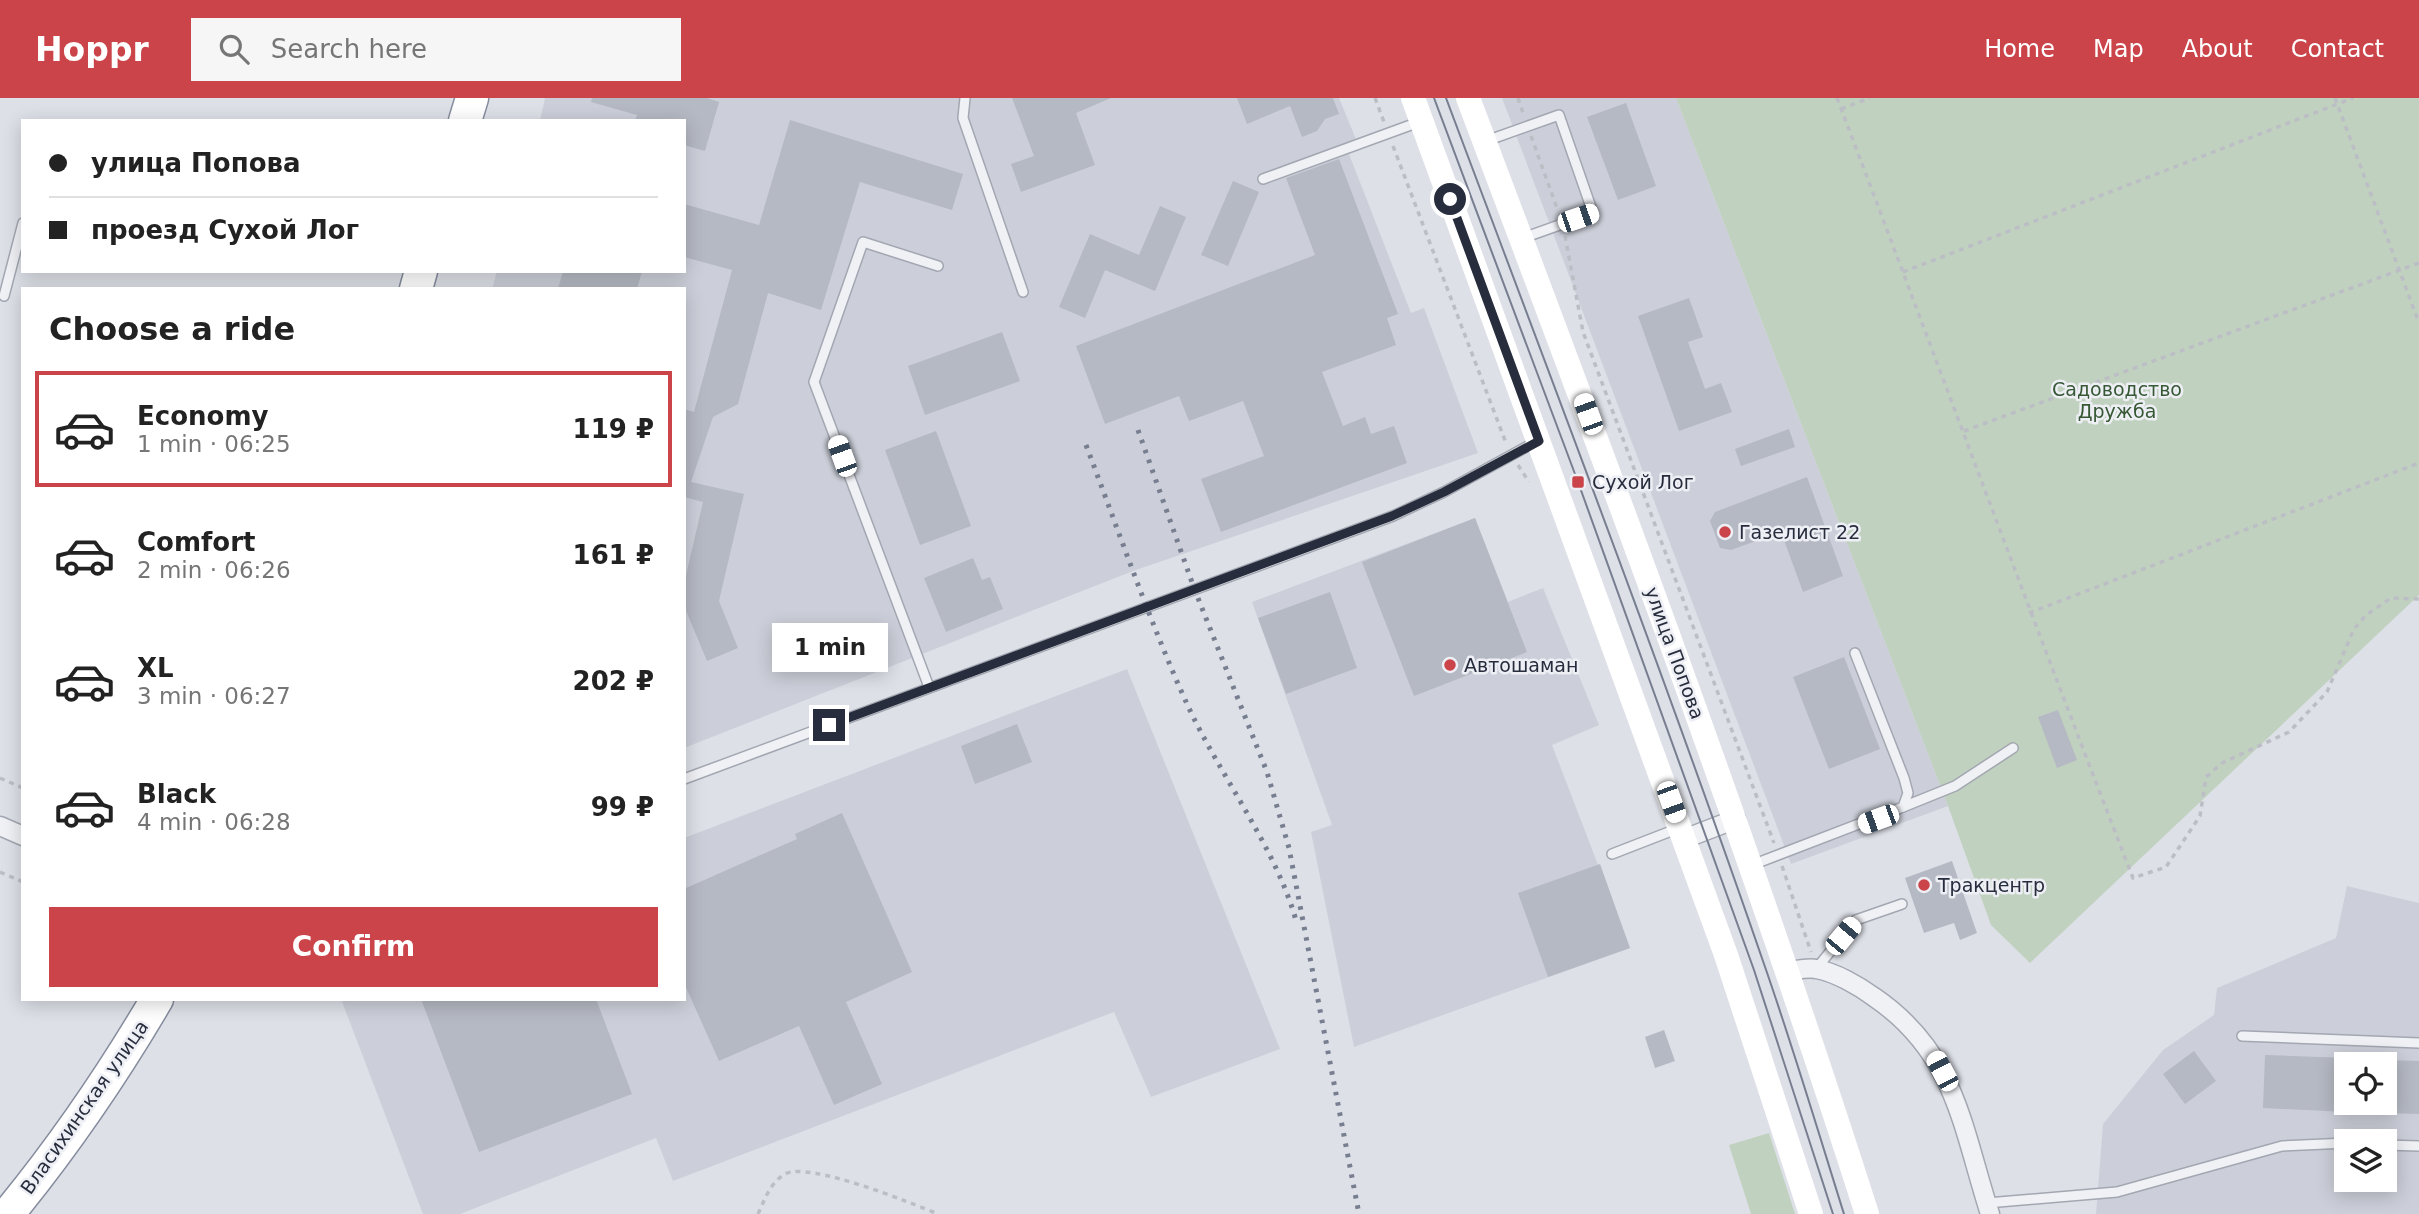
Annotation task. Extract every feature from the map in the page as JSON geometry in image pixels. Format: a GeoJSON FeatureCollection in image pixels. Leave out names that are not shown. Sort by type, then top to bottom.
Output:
{"type":"FeatureCollection","features":[{"type":"Feature","properties":{"kind":"highway"},"geometry":{"type":"LineString","coordinates":[[466,119],[472,98]]}},
{"type":"Feature","properties":{"kind":"highway","name":"Власихинская улица"},"geometry":{"type":"LineString","coordinates":[[8,1214],[41,1175],[130,1045],[156,1001]]}},
{"type":"Feature","properties":{"kind":"main road"},"geometry":{"type":"LineString","coordinates":[[1413,98],[1726,955],[1811,1214]]}},
{"type":"Feature","properties":{"kind":"main road","name":"улица Попова"},"geometry":{"type":"LineString","coordinates":[[1468,98],[1736,819],[1789,971],[1867,1214]]}},
{"type":"Feature","properties":{"kind":"street"},"geometry":{"type":"LineString","coordinates":[[1682,833],[1736,819]]}},
{"type":"Feature","properties":{"kind":"street"},"geometry":{"type":"LineString","coordinates":[[0,826],[21,835]]}},
{"type":"Feature","properties":{"kind":"street"},"geometry":{"type":"LineString","coordinates":[[1789,971],[1816,969],[1863,989],[1892,1009],[1931,1050],[1954,1092],[1989,1208]]}},
{"type":"Feature","properties":{"kind":"lane"},"geometry":{"type":"LineString","coordinates":[[965,98],[962,118],[1023,292]]}},
{"type":"Feature","properties":{"kind":"lane"},"geometry":{"type":"LineString","coordinates":[[1484,141],[1559,115],[1593,213],[1521,238]]}},
{"type":"Feature","properties":{"kind":"lane"},"geometry":{"type":"LineString","coordinates":[[1263,179],[1421,121]]}},
{"type":"Feature","properties":{"kind":"lane"},"geometry":{"type":"LineString","coordinates":[[4,296],[21,231]]}},
{"type":"Feature","properties":{"kind":"lane"},"geometry":{"type":"LineString","coordinates":[[929,687],[814,382],[863,242],[938,266]]}},
{"type":"Feature","properties":{"kind":"lane"},"geometry":{"type":"LineString","coordinates":[[686,778],[1392,516],[1444,492],[1539,441]]}},
{"type":"Feature","properties":{"kind":"lane"},"geometry":{"type":"LineString","coordinates":[[1855,653],[1904,778],[1908,793],[1903,807]]}},
{"type":"Feature","properties":{"kind":"lane"},"geometry":{"type":"LineString","coordinates":[[1752,865],[1955,786],[2013,748]]}},
{"type":"Feature","properties":{"kind":"lane"},"geometry":{"type":"LineString","coordinates":[[1612,854],[1682,833]]}},
{"type":"Feature","properties":{"kind":"lane"},"geometry":{"type":"LineString","coordinates":[[1816,969],[1857,920],[1902,904]]}},
{"type":"Feature","properties":{"kind":"lane"},"geometry":{"type":"LineString","coordinates":[[2242,1036],[2419,1043]]}},
{"type":"Feature","properties":{"kind":"lane"},"geometry":{"type":"LineString","coordinates":[[1989,1208],[2118,1192],[2282,1146],[2334,1144]]}},
{"type":"Feature","properties":{"kind":"lane"},"geometry":{"type":"LineString","coordinates":[[2397,1145],[2419,1146]]}},
{"type":"Feature","properties":{"kind":"path"},"geometry":{"type":"LineString","coordinates":[[1375,98],[1511,455]]}},
{"type":"Feature","properties":{"kind":"path"},"geometry":{"type":"LineString","coordinates":[[1518,98],[1562,224],[1583,332],[1778,856],[1816,969]]}},
{"type":"Feature","properties":{"kind":"path"},"geometry":{"type":"LineString","coordinates":[[1837,98],[1964,431],[2029,612],[2133,878],[2166,867],[2200,816],[2206,776],[2222,763],[2289,732],[2327,692],[2354,629],[2366,615],[2391,598],[2419,599]]}},
{"type":"Feature","properties":{"kind":"path"},"geometry":{"type":"LineString","coordinates":[[1841,109],[1870,98]]}},
{"type":"Feature","properties":{"kind":"path"},"geometry":{"type":"LineString","coordinates":[[2334,98],[2419,323]]}},
{"type":"Feature","properties":{"kind":"path"},"geometry":{"type":"LineString","coordinates":[[1903,272],[2353,98]]}},
{"type":"Feature","properties":{"kind":"path"},"geometry":{"type":"LineString","coordinates":[[1964,431],[2419,263]]}},
{"type":"Feature","properties":{"kind":"path"},"geometry":{"type":"LineString","coordinates":[[2029,612],[2419,463]]}},
{"type":"Feature","properties":{"kind":"path"},"geometry":{"type":"LineString","coordinates":[[0,778],[21,787]]}},
{"type":"Feature","properties":{"kind":"path"},"geometry":{"type":"LineString","coordinates":[[0,872],[21,881]]}},
{"type":"Feature","properties":{"kind":"path"},"geometry":{"type":"LineString","coordinates":[[758,1214],[770,1187],[787,1173],[806,1172],[875,1189],[937,1214]]}},
{"type":"Feature","properties":{"kind":"shaded area"},"geometry":{"type":"Polygon","coordinates":[[[545,98],[1339,98],[1360,149],[1349,154],[1411,313],[1424,308],[1478,453],[1133,571],[686,747],[686,287],[493,287],[496,273],[686,273],[686,119],[540,119],[545,98]]]}},
{"type":"Feature","properties":{"kind":"shaded area"},"geometry":{"type":"Polygon","coordinates":[[[1502,98],[1676,98],[1948,806],[1791,864],[1502,98]]]}},
{"type":"Feature","properties":{"kind":"shaded area"},"geometry":{"type":"Polygon","coordinates":[[[1475,518],[1508,602],[1543,588],[1599,725],[1552,745],[1630,948],[1354,1047],[1311,832],[1332,825],[1252,602],[1475,518]]]}},
{"type":"Feature","properties":{"kind":"shaded area"},"geometry":{"type":"Polygon","coordinates":[[[1127,669],[1280,1049],[1151,1097],[1114,1012],[673,1181],[656,1138],[460,1214],[423,1214],[342,1001],[686,1001],[686,837],[1127,669]]]}},
{"type":"Feature","properties":{"kind":"shaded area"},"geometry":{"type":"Polygon","coordinates":[[[2347,886],[2419,903],[2419,1214],[2096,1214],[2103,1124],[2163,1050],[2214,1015],[2217,988],[2336,938],[2347,886]]]}},
{"type":"Feature","properties":{"kind":"green space","name":"Садоводство Дружба"},"geometry":{"type":"Polygon","coordinates":[[[1676,98],[2419,98],[2419,595],[2030,963],[1991,925],[1948,806],[1676,98]]]}},
{"type":"Feature","properties":{"kind":"green space"},"geometry":{"type":"Polygon","coordinates":[[[1769,1133],[1795,1214],[1751,1214],[1729,1145],[1769,1133]]]}},
{"type":"Feature","properties":{"kind":"building"},"geometry":{"type":"Polygon","coordinates":[[[592,98],[707,98],[719,102],[705,151],[686,146],[686,119],[636,119],[637,115],[591,102],[592,98]]]}},
{"type":"Feature","properties":{"kind":"building"},"geometry":{"type":"Polygon","coordinates":[[[1012,98],[1111,98],[1076,113],[1095,165],[1021,192],[1011,164],[1034,156],[1012,98]]]}},
{"type":"Feature","properties":{"kind":"building"},"geometry":{"type":"Polygon","coordinates":[[[1237,98],[1333,98],[1339,114],[1325,119],[1317,131],[1302,137],[1290,106],[1247,124],[1237,98]]]}},
{"type":"Feature","properties":{"kind":"building"},"geometry":{"type":"Polygon","coordinates":[[[1626,103],[1656,186],[1618,200],[1587,117],[1626,103]]]}},
{"type":"Feature","properties":{"kind":"building"},"geometry":{"type":"Polygon","coordinates":[[[790,120],[963,174],[952,210],[860,182],[821,310],[768,293],[738,404],[713,417],[691,482],[744,494],[719,601],[738,648],[707,661],[686,611],[686,575],[703,502],[686,498],[686,410],[694,412],[732,270],[686,258],[686,205],[759,225],[790,120]]]}},
{"type":"Feature","properties":{"kind":"building"},"geometry":{"type":"Polygon","coordinates":[[[1339,159],[1398,314],[1387,318],[1396,345],[1322,372],[1343,426],[1365,417],[1371,434],[1394,426],[1407,463],[1221,532],[1201,479],[1264,456],[1243,401],[1189,421],[1179,396],[1105,424],[1076,346],[1315,255],[1286,178],[1339,159]]]}},
{"type":"Feature","properties":{"kind":"building"},"geometry":{"type":"Polygon","coordinates":[[[1233,181],[1259,192],[1228,266],[1201,255],[1233,181]]]}},
{"type":"Feature","properties":{"kind":"building"},"geometry":{"type":"Polygon","coordinates":[[[1160,206],[1186,217],[1155,291],[1105,270],[1085,318],[1059,307],[1090,234],[1139,255],[1160,206]]]}},
{"type":"Feature","properties":{"kind":"building"},"geometry":{"type":"Polygon","coordinates":[[[562,273],[641,273],[638,287],[559,287],[562,273]]]}},
{"type":"Feature","properties":{"kind":"building"},"geometry":{"type":"Polygon","coordinates":[[[1689,298],[1703,337],[1688,342],[1705,389],[1721,383],[1732,412],[1679,431],[1638,316],[1689,298]]]}},
{"type":"Feature","properties":{"kind":"building"},"geometry":{"type":"Polygon","coordinates":[[[1002,332],[1020,381],[925,415],[908,366],[1002,332]]]}},
{"type":"Feature","properties":{"kind":"building"},"geometry":{"type":"Polygon","coordinates":[[[1789,429],[1795,447],[1741,466],[1735,449],[1789,429]]]}},
{"type":"Feature","properties":{"kind":"building"},"geometry":{"type":"Polygon","coordinates":[[[936,431],[971,526],[920,545],[885,450],[936,431]]]}},
{"type":"Feature","properties":{"kind":"building"},"geometry":{"type":"Polygon","coordinates":[[[1807,477],[1843,576],[1803,592],[1781,532],[1731,550],[1720,548],[1710,521],[1715,512],[1807,477]]]}},
{"type":"Feature","properties":{"kind":"building"},"geometry":{"type":"Polygon","coordinates":[[[1475,518],[1527,652],[1414,696],[1362,562],[1475,518]]]}},
{"type":"Feature","properties":{"kind":"building"},"geometry":{"type":"Polygon","coordinates":[[[973,558],[982,580],[990,577],[1003,609],[946,632],[924,578],[973,558]]]}},
{"type":"Feature","properties":{"kind":"building"},"geometry":{"type":"Polygon","coordinates":[[[1330,592],[1357,668],[1286,694],[1258,618],[1330,592]]]}},
{"type":"Feature","properties":{"kind":"building"},"geometry":{"type":"Polygon","coordinates":[[[1844,657],[1880,749],[1829,769],[1793,677],[1844,657]]]}},
{"type":"Feature","properties":{"kind":"building"},"geometry":{"type":"Polygon","coordinates":[[[2058,710],[2077,760],[2057,768],[2038,717],[2058,710]]]}},
{"type":"Feature","properties":{"kind":"building"},"geometry":{"type":"Polygon","coordinates":[[[1017,724],[1032,762],[975,784],[961,746],[1017,724]]]}},
{"type":"Feature","properties":{"kind":"building"},"geometry":{"type":"Polygon","coordinates":[[[842,813],[912,972],[846,1002],[882,1084],[834,1105],[799,1026],[719,1061],[686,987],[686,888],[797,839],[795,834],[842,813]]]}},
{"type":"Feature","properties":{"kind":"building"},"geometry":{"type":"Polygon","coordinates":[[[1952,861],[1977,933],[1960,940],[1954,923],[1924,933],[1905,878],[1952,861]]]}},
{"type":"Feature","properties":{"kind":"building"},"geometry":{"type":"Polygon","coordinates":[[[1600,864],[1630,948],[1548,977],[1518,893],[1600,864]]]}},
{"type":"Feature","properties":{"kind":"building"},"geometry":{"type":"Polygon","coordinates":[[[422,1001],[597,1001],[632,1094],[479,1152],[422,1001]]]}},
{"type":"Feature","properties":{"kind":"building"},"geometry":{"type":"Polygon","coordinates":[[[1664,1030],[1675,1061],[1655,1068],[1645,1037],[1664,1030]]]}},
{"type":"Feature","properties":{"kind":"building"},"geometry":{"type":"Polygon","coordinates":[[[2194,1051],[2216,1081],[2185,1104],[2163,1074],[2194,1051]]]}},
{"type":"Feature","properties":{"kind":"building"},"geometry":{"type":"Polygon","coordinates":[[[2265,1055],[2334,1058],[2334,1111],[2263,1108],[2265,1055]]]}},
{"type":"Feature","properties":{"kind":"building"},"geometry":{"type":"Polygon","coordinates":[[[2397,1060],[2419,1061],[2419,1114],[2397,1113],[2397,1060]]]}},
{"type":"Feature","properties":{"kind":"tram line"},"geometry":{"type":"LineString","coordinates":[[1434,98],[1578,482],[1754,970],[1833,1214]]}},
{"type":"Feature","properties":{"kind":"tram line"},"geometry":{"type":"LineString","coordinates":[[1446,98],[1726,855],[1785,1026],[1844,1214]]}},
{"type":"Feature","properties":{"kind":"railway"},"geometry":{"type":"LineString","coordinates":[[1138,430],[1194,588],[1267,772],[1289,848],[1359,1214]]}},
{"type":"Feature","properties":{"kind":"railway"},"geometry":{"type":"LineString","coordinates":[[1086,445],[1147,608],[1187,704],[1262,840],[1288,896],[1297,924]]}},
{"type":"Feature","properties":{"kind":"place","name":"Сухой Лог"},"geometry":{"type":"Point","coordinates":[1578,482]}},
{"type":"Feature","properties":{"kind":"place","name":"Газелист 22"},"geometry":{"type":"Point","coordinates":[1725,532]}},
{"type":"Feature","properties":{"kind":"place","name":"Автошаман"},"geometry":{"type":"Point","coordinates":[1450,665]}},
{"type":"Feature","properties":{"kind":"place","name":"Тракцентр"},"geometry":{"type":"Point","coordinates":[1924,885]}},
{"type":"Feature","properties":{"kind":"route"},"geometry":{"type":"LineString","coordinates":[[829,725],[1194,587],[1392,516],[1444,492],[1539,441],[1450,199]]}}]}
